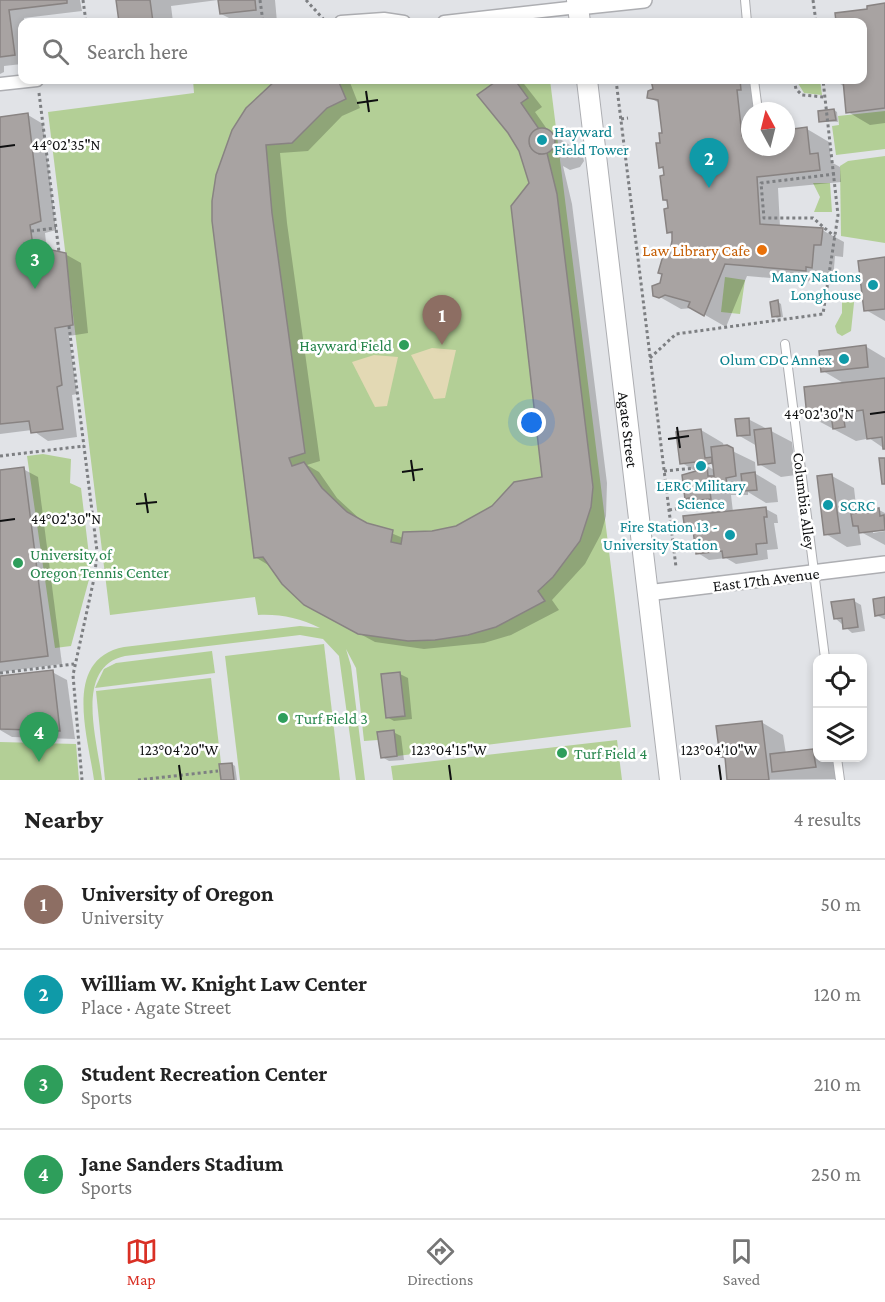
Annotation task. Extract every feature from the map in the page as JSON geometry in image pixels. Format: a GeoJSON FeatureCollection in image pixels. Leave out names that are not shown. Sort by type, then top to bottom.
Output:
{"type":"FeatureCollection","features":[{"type":"Feature","properties":{"kind":"street"},"geometry":{"type":"LineString","coordinates":[[489,18],[578,10],[644,0]]}},
{"type":"Feature","properties":{"kind":"street"},"geometry":{"type":"LineString","coordinates":[[0,84],[38,85]]}},
{"type":"Feature","properties":{"kind":"street","name":"Agate Street"},"geometry":{"type":"LineString","coordinates":[[587,84],[670,780]]}},
{"type":"Feature","properties":{"kind":"street","name":"East 17th Avenue"},"geometry":{"type":"LineString","coordinates":[[647,593],[885,564]]}},
{"type":"Feature","properties":{"kind":"lane"},"geometry":{"type":"LineString","coordinates":[[745,0],[747,18]]}},
{"type":"Feature","properties":{"kind":"lane"},"geometry":{"type":"LineString","coordinates":[[755,84],[757,102]]}},
{"type":"Feature","properties":{"kind":"lane","name":"Columbia Alley"},"geometry":{"type":"LineString","coordinates":[[785,344],[824,654]]}},
{"type":"Feature","properties":{"kind":"lane"},"geometry":{"type":"LineString","coordinates":[[838,762],[840,780]]}},
{"type":"Feature","properties":{"kind":"path"},"geometry":{"type":"LineString","coordinates":[[83,0],[85,18]]}},
{"type":"Feature","properties":{"kind":"path"},"geometry":{"type":"LineString","coordinates":[[260,0],[262,18]]}},
{"type":"Feature","properties":{"kind":"path"},"geometry":{"type":"LineString","coordinates":[[306,0],[322,18]]}},
{"type":"Feature","properties":{"kind":"path"},"geometry":{"type":"LineString","coordinates":[[813,0],[815,18]]}},
{"type":"Feature","properties":{"kind":"path"},"geometry":{"type":"LineString","coordinates":[[617,84],[676,567]]}},
{"type":"Feature","properties":{"kind":"path"},"geometry":{"type":"LineString","coordinates":[[795,84],[802,95],[825,96]]}},
{"type":"Feature","properties":{"kind":"path"},"geometry":{"type":"LineString","coordinates":[[650,358],[676,334],[823,314],[838,215],[824,84]]}},
{"type":"Feature","properties":{"kind":"path"},"geometry":{"type":"LineString","coordinates":[[38,85],[59,252]]}},
{"type":"Feature","properties":{"kind":"path"},"geometry":{"type":"LineString","coordinates":[[621,118],[628,118]]}},
{"type":"Feature","properties":{"kind":"path"},"geometry":{"type":"LineString","coordinates":[[835,174],[761,183],[764,218],[813,218],[836,237]]}},
{"type":"Feature","properties":{"kind":"path"},"geometry":{"type":"LineString","coordinates":[[31,231],[56,228]]}},
{"type":"Feature","properties":{"kind":"path"},"geometry":{"type":"LineString","coordinates":[[69,326],[97,551],[95,574],[74,664],[82,780]]}},
{"type":"Feature","properties":{"kind":"path"},"geometry":{"type":"LineString","coordinates":[[0,456],[84,446]]}},
{"type":"Feature","properties":{"kind":"path"},"geometry":{"type":"LineString","coordinates":[[664,471],[695,468]]}},
{"type":"Feature","properties":{"kind":"path"},"geometry":{"type":"LineString","coordinates":[[669,510],[723,501]]}},
{"type":"Feature","properties":{"kind":"path"},"geometry":{"type":"LineString","coordinates":[[0,673],[74,664]]}},
{"type":"Feature","properties":{"kind":"path"},"geometry":{"type":"LineString","coordinates":[[138,780],[218,771]]}},
{"type":"Feature","properties":{"kind":"green space","name":"Hayward Field"},"geometry":{"type":"Polygon","coordinates":[[[193,84],[551,84],[631,727],[381,758],[378,740],[364,741],[356,668],[346,649],[351,666],[365,780],[356,780],[339,656],[323,639],[300,635],[125,656],[109,663],[99,675],[94,690],[92,708],[102,780],[94,780],[84,702],[86,683],[92,667],[105,654],[124,647],[300,626],[320,628],[290,617],[258,615],[255,597],[110,615],[48,112],[194,93],[193,84]]]}},
{"type":"Feature","properties":{"kind":"green space"},"geometry":{"type":"Polygon","coordinates":[[[798,84],[821,84],[822,95],[804,93],[798,84]]]}},
{"type":"Feature","properties":{"kind":"green space"},"geometry":{"type":"Polygon","coordinates":[[[885,111],[885,149],[836,155],[832,126],[839,125],[838,116],[885,111]]]}},
{"type":"Feature","properties":{"kind":"green space"},"geometry":{"type":"Polygon","coordinates":[[[885,156],[885,243],[841,236],[840,166],[848,161],[885,156]]]}},
{"type":"Feature","properties":{"kind":"green space"},"geometry":{"type":"Polygon","coordinates":[[[813,183],[830,183],[832,212],[814,212],[820,197],[813,183]]]}},
{"type":"Feature","properties":{"kind":"green space"},"geometry":{"type":"Polygon","coordinates":[[[725,277],[745,280],[740,314],[721,312],[725,277]]]}},
{"type":"Feature","properties":{"kind":"green space"},"geometry":{"type":"Polygon","coordinates":[[[842,290],[851,293],[854,303],[851,331],[842,336],[837,333],[835,326],[842,313],[842,290]]]}},
{"type":"Feature","properties":{"kind":"green space"},"geometry":{"type":"Polygon","coordinates":[[[43,454],[71,459],[70,483],[81,488],[91,572],[71,646],[55,648],[27,456],[43,454]]]}},
{"type":"Feature","properties":{"kind":"green space","name":"Turf Field 3"},"geometry":{"type":"Polygon","coordinates":[[[324,644],[340,780],[240,780],[225,656],[324,644]]]}},
{"type":"Feature","properties":{"kind":"green space"},"geometry":{"type":"Polygon","coordinates":[[[212,651],[215,673],[95,688],[104,669],[116,663],[212,651]]]}},
{"type":"Feature","properties":{"kind":"green space"},"geometry":{"type":"Polygon","coordinates":[[[211,678],[223,780],[105,780],[96,691],[211,678]]]}},
{"type":"Feature","properties":{"kind":"green space","name":"Turf Field 4"},"geometry":{"type":"Polygon","coordinates":[[[617,740],[622,780],[393,780],[391,766],[617,740]]]}},
{"type":"Feature","properties":{"kind":"green space"},"geometry":{"type":"Polygon","coordinates":[[[0,742],[76,744],[79,780],[0,780],[0,742]]]}},
{"type":"Feature","properties":{"kind":"sand"},"geometry":{"type":"Polygon","coordinates":[[[432,348],[456,350],[445,398],[434,399],[411,355],[432,348]]]}},
{"type":"Feature","properties":{"kind":"sand"},"geometry":{"type":"Polygon","coordinates":[[[374,355],[398,357],[387,406],[375,407],[352,362],[374,355]]]}},
{"type":"Feature","properties":{"kind":"building"},"geometry":{"type":"Polygon","coordinates":[[[0,0],[67,0],[67,3],[9,10],[15,55],[0,57],[0,0]]]}},
{"type":"Feature","properties":{"kind":"building"},"geometry":{"type":"Polygon","coordinates":[[[116,0],[150,0],[152,18],[118,18],[116,0]]]}},
{"type":"Feature","properties":{"kind":"building"},"geometry":{"type":"Polygon","coordinates":[[[218,0],[255,0],[256,10],[220,14],[218,0]]]}},
{"type":"Feature","properties":{"kind":"building"},"geometry":{"type":"Polygon","coordinates":[[[885,3],[885,108],[846,113],[843,84],[867,84],[867,18],[836,18],[835,13],[867,9],[867,6],[885,3]]]}},
{"type":"Feature","properties":{"kind":"building","name":"Hayward Field"},"geometry":{"type":"Polygon","coordinates":[[[272,84],[340,84],[346,99],[327,108],[292,143],[266,145],[272,213],[305,453],[289,458],[292,466],[304,462],[322,488],[347,512],[367,523],[393,530],[391,542],[401,544],[403,532],[432,531],[456,526],[492,506],[514,482],[542,477],[511,206],[529,183],[519,151],[508,133],[477,95],[492,84],[518,84],[528,98],[521,103],[539,129],[532,134],[530,146],[539,154],[547,153],[557,194],[593,487],[591,507],[580,541],[553,577],[538,591],[545,601],[496,627],[468,635],[408,641],[358,634],[304,605],[282,584],[263,557],[254,558],[212,221],[216,175],[232,130],[246,108],[272,84]]]}},
{"type":"Feature","properties":{"kind":"building"},"geometry":{"type":"Polygon","coordinates":[[[652,84],[740,84],[741,90],[737,90],[741,156],[795,156],[795,129],[807,127],[810,154],[818,153],[820,170],[757,177],[760,224],[823,228],[821,245],[814,245],[812,268],[806,267],[806,271],[725,264],[704,316],[688,307],[690,302],[665,295],[659,298],[653,296],[652,286],[660,283],[662,274],[658,273],[665,249],[670,250],[672,232],[667,233],[664,209],[668,208],[667,200],[663,200],[660,176],[664,175],[663,167],[659,168],[656,143],[660,143],[659,133],[662,133],[658,100],[647,98],[648,91],[653,89],[652,84]]]}},
{"type":"Feature","properties":{"kind":"building"},"geometry":{"type":"Polygon","coordinates":[[[834,109],[836,120],[819,122],[818,111],[834,109]]]}},
{"type":"Feature","properties":{"kind":"building"},"geometry":{"type":"Polygon","coordinates":[[[28,113],[41,221],[30,225],[33,246],[66,253],[73,325],[55,328],[62,385],[57,387],[63,429],[31,433],[29,421],[0,424],[0,117],[28,113]]]}},
{"type":"Feature","properties":{"kind":"building","name":"Hayward Field Tower"},"geometry":{"type":"Polygon","coordinates":[[[542,128],[551,132],[555,141],[551,150],[542,154],[533,150],[529,141],[533,132],[542,128]]]}},
{"type":"Feature","properties":{"kind":"building","name":"Many Nations Longhouse"},"geometry":{"type":"Polygon","coordinates":[[[885,257],[885,309],[864,311],[858,261],[885,257]]]}},
{"type":"Feature","properties":{"kind":"building"},"geometry":{"type":"Polygon","coordinates":[[[778,300],[780,316],[772,317],[770,302],[778,300]]]}},
{"type":"Feature","properties":{"kind":"building","name":"Olum CDC Annex"},"geometry":{"type":"Polygon","coordinates":[[[866,345],[868,367],[821,372],[819,351],[866,345]]]}},
{"type":"Feature","properties":{"kind":"building"},"geometry":{"type":"Polygon","coordinates":[[[885,378],[885,449],[883,449],[882,437],[867,439],[863,410],[843,413],[845,427],[833,429],[831,414],[807,417],[804,387],[885,378]]]}},
{"type":"Feature","properties":{"kind":"building"},"geometry":{"type":"Polygon","coordinates":[[[749,418],[750,435],[737,436],[735,419],[749,418]]]}},
{"type":"Feature","properties":{"kind":"building"},"geometry":{"type":"Polygon","coordinates":[[[771,428],[775,463],[758,465],[754,430],[771,428]]]}},
{"type":"Feature","properties":{"kind":"building","name":"LERC Military Science"},"geometry":{"type":"Polygon","coordinates":[[[701,429],[705,458],[712,457],[712,463],[707,464],[708,476],[714,476],[715,483],[709,484],[711,499],[689,501],[689,498],[685,499],[682,475],[696,471],[695,462],[680,464],[676,432],[701,429]]]}},
{"type":"Feature","properties":{"kind":"building","name":"LERC Military Science"},"geometry":{"type":"Polygon","coordinates":[[[727,445],[733,448],[736,476],[726,478],[727,484],[715,485],[711,447],[727,445]]]}},
{"type":"Feature","properties":{"kind":"building"},"geometry":{"type":"Polygon","coordinates":[[[879,458],[885,458],[885,484],[882,484],[879,458]]]}},
{"type":"Feature","properties":{"kind":"building","name":"University of Oregon Tennis Center"},"geometry":{"type":"Polygon","coordinates":[[[24,467],[48,656],[0,662],[0,470],[24,467]]]}},
{"type":"Feature","properties":{"kind":"building"},"geometry":{"type":"Polygon","coordinates":[[[755,472],[757,490],[743,491],[741,474],[755,472]]]}},
{"type":"Feature","properties":{"kind":"building","name":"SCRC"},"geometry":{"type":"Polygon","coordinates":[[[832,474],[840,533],[824,535],[817,476],[832,474]]]}},
{"type":"Feature","properties":{"kind":"building","name":"Fire Station 13 - University Station"},"geometry":{"type":"Polygon","coordinates":[[[766,507],[767,517],[764,517],[767,543],[756,544],[757,554],[723,558],[722,551],[696,554],[693,530],[685,531],[683,516],[766,507]]]}},
{"type":"Feature","properties":{"kind":"building"},"geometry":{"type":"Polygon","coordinates":[[[879,508],[880,516],[884,515],[885,530],[859,533],[858,526],[853,526],[851,514],[879,508]]]}},
{"type":"Feature","properties":{"kind":"building"},"geometry":{"type":"Polygon","coordinates":[[[885,597],[885,614],[875,616],[873,599],[885,597]]]}},
{"type":"Feature","properties":{"kind":"building"},"geometry":{"type":"Polygon","coordinates":[[[854,599],[858,627],[843,629],[842,618],[834,619],[831,602],[854,599]]]}},
{"type":"Feature","properties":{"kind":"building"},"geometry":{"type":"Polygon","coordinates":[[[53,670],[60,731],[0,729],[0,676],[53,670]]]}},
{"type":"Feature","properties":{"kind":"building"},"geometry":{"type":"Polygon","coordinates":[[[400,672],[405,716],[386,718],[381,674],[400,672]]]}},
{"type":"Feature","properties":{"kind":"building"},"geometry":{"type":"Polygon","coordinates":[[[762,721],[769,780],[727,780],[725,757],[720,757],[716,726],[762,721]]]}},
{"type":"Feature","properties":{"kind":"building"},"geometry":{"type":"Polygon","coordinates":[[[394,730],[397,756],[381,758],[377,732],[394,730]]]}},
{"type":"Feature","properties":{"kind":"building"},"geometry":{"type":"Polygon","coordinates":[[[813,749],[813,762],[815,762],[816,767],[772,772],[770,754],[813,749]]]}},
{"type":"Feature","properties":{"kind":"building"},"geometry":{"type":"Polygon","coordinates":[[[232,763],[234,780],[221,780],[219,764],[232,763]]]}},
{"type":"Feature","properties":{"kind":"place","name":"Hayward Field Tower"},"geometry":{"type":"Point","coordinates":[542,140]}},
{"type":"Feature","properties":{"kind":"place","name":"William W. Knight Law Center"},"geometry":{"type":"Point","coordinates":[709,188]}},
{"type":"Feature","properties":{"kind":"place","name":"Law Library Cafe"},"geometry":{"type":"Point","coordinates":[762,250]}},
{"type":"Feature","properties":{"kind":"place","name":"Many Nations Longhouse"},"geometry":{"type":"Point","coordinates":[873,285]}},
{"type":"Feature","properties":{"kind":"place","name":"Student Recreation Center"},"geometry":{"type":"Point","coordinates":[35,289]}},
{"type":"Feature","properties":{"kind":"place","name":"Hayward Field"},"geometry":{"type":"Point","coordinates":[404,345]}},
{"type":"Feature","properties":{"kind":"place","name":"University of Oregon"},"geometry":{"type":"Point","coordinates":[442,345]}},
{"type":"Feature","properties":{"kind":"place","name":"Olum CDC Annex"},"geometry":{"type":"Point","coordinates":[844,359]}},
{"type":"Feature","properties":{"kind":"place","name":"LERC Military Science"},"geometry":{"type":"Point","coordinates":[701,466]}},
{"type":"Feature","properties":{"kind":"place","name":"SCRC"},"geometry":{"type":"Point","coordinates":[828,505]}},
{"type":"Feature","properties":{"kind":"place","name":"Fire Station 13 - University Station"},"geometry":{"type":"Point","coordinates":[730,535]}},
{"type":"Feature","properties":{"kind":"place","name":"University of Oregon Tennis Center"},"geometry":{"type":"Point","coordinates":[18,563]}},
{"type":"Feature","properties":{"kind":"place","name":"Turf Field 3"},"geometry":{"type":"Point","coordinates":[283,718]}},
{"type":"Feature","properties":{"kind":"place","name":"Turf Field 4"},"geometry":{"type":"Point","coordinates":[562,753]}},
{"type":"Feature","properties":{"kind":"place","name":"Jane Sanders Stadium"},"geometry":{"type":"Point","coordinates":[39,762]}}]}
